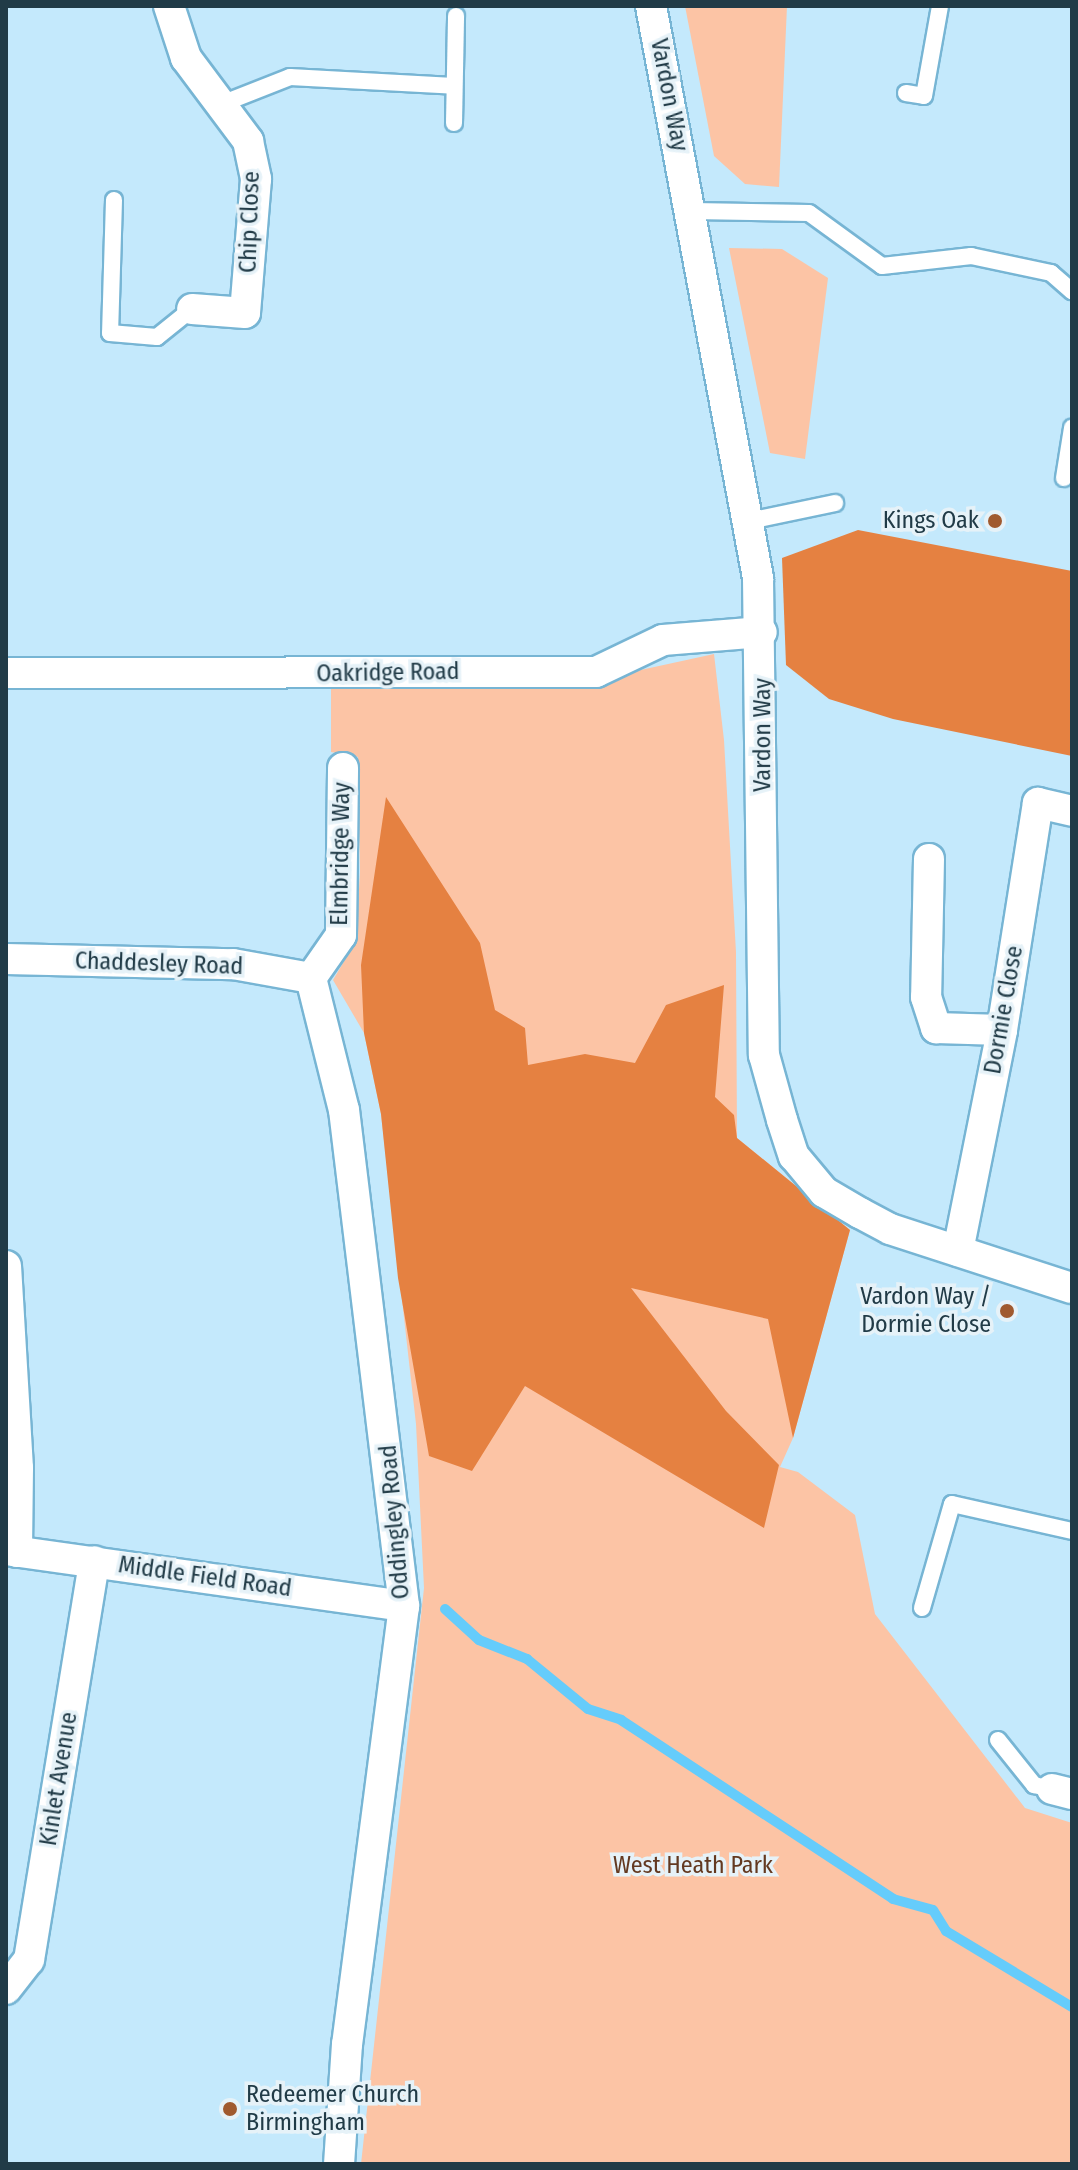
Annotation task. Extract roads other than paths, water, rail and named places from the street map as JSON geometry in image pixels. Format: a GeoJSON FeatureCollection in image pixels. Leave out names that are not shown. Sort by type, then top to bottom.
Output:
{"type":"FeatureCollection","features":[{"type":"Feature","properties":{"kind":"street","name":"Chip Close"},"geometry":{"type":"LineString","coordinates":[[169,6],[186,58],[224,103],[248,141],[256,179],[245,313],[192,309]]}},
{"type":"Feature","properties":{"kind":"street","name":"Vardon Way"},"geometry":{"type":"LineString","coordinates":[[651,6],[693,211],[749,521],[762,632],[764,1055],[786,1132],[794,1156],[824,1192],[890,1229],[1072,1288]]}},
{"type":"Feature","properties":{"kind":"street","name":"Oakridge Road"},"geometry":{"type":"LineString","coordinates":[[6,673],[596,672],[663,640],[762,632]]}},
{"type":"Feature","properties":{"kind":"street","name":"Elmbridge Way"},"geometry":{"type":"LineString","coordinates":[[311,978],[341,935],[343,768]]}},
{"type":"Feature","properties":{"kind":"street","name":"Dormie Close"},"geometry":{"type":"LineString","coordinates":[[958,1251],[1002,1030],[1038,803],[1072,811]]}},
{"type":"Feature","properties":{"kind":"street"},"geometry":{"type":"LineString","coordinates":[[929,859],[926,997],[936,1028],[1002,1030]]}},
{"type":"Feature","properties":{"kind":"street","name":"Chaddesley Road"},"geometry":{"type":"LineString","coordinates":[[6,959],[233,964],[311,978]]}},
{"type":"Feature","properties":{"kind":"street","name":"Oddingley Road"},"geometry":{"type":"LineString","coordinates":[[311,978],[344,1110],[404,1606],[347,2044],[339,2164]]}},
{"type":"Feature","properties":{"kind":"street"},"geometry":{"type":"LineString","coordinates":[[6,1266],[18,1468],[12,1551]]}},
{"type":"Feature","properties":{"kind":"street","name":"Middle Field Road"},"geometry":{"type":"LineString","coordinates":[[12,1551],[404,1606]]}},
{"type":"Feature","properties":{"kind":"street","name":"Kinlet Avenue"},"geometry":{"type":"LineString","coordinates":[[6,1989],[29,1960],[94,1561]]}},
{"type":"Feature","properties":{"kind":"lane"},"geometry":{"type":"LineString","coordinates":[[906,93],[924,96],[940,6]]}},
{"type":"Feature","properties":{"kind":"lane"},"geometry":{"type":"LineString","coordinates":[[454,123],[456,16]]}},
{"type":"Feature","properties":{"kind":"lane"},"geometry":{"type":"LineString","coordinates":[[224,103],[290,77],[454,86]]}},
{"type":"Feature","properties":{"kind":"lane"},"geometry":{"type":"LineString","coordinates":[[114,200],[110,333],[157,337],[192,309]]}},
{"type":"Feature","properties":{"kind":"lane"},"geometry":{"type":"LineString","coordinates":[[693,211],[809,213],[882,266],[971,256],[1051,273],[1072,291]]}},
{"type":"Feature","properties":{"kind":"lane"},"geometry":{"type":"LineString","coordinates":[[1064,478],[1072,428]]}},
{"type":"Feature","properties":{"kind":"lane"},"geometry":{"type":"LineString","coordinates":[[749,521],[835,503]]}},
{"type":"Feature","properties":{"kind":"lane"},"geometry":{"type":"LineString","coordinates":[[922,1608],[952,1504],[1072,1531]]}},
{"type":"Feature","properties":{"kind":"lane"},"geometry":{"type":"LineString","coordinates":[[998,1740],[1034,1785],[1062,1792]]}},
{"type":"Feature","properties":{"kind":"waterway"},"geometry":{"type":"LineString","coordinates":[[445,1609],[479,1640],[527,1659],[588,1709],[621,1720],[893,1899],[933,1910],[946,1931],[1072,2007]]}},
{"type":"Feature","properties":{"kind":"place","name":"Kings Oak"},"geometry":{"type":"Point","coordinates":[995,521]}},
{"type":"Feature","properties":{"kind":"place","name":"Vardon Way / Dormie Close"},"geometry":{"type":"Point","coordinates":[1007,1311]}},
{"type":"Feature","properties":{"kind":"place","name":"Redeemer Church Birmingham"},"geometry":{"type":"Point","coordinates":[230,2109]}},
{"type":"Feature","properties":{"kind":"park label","name":"West Heath Park"},"geometry":{"type":"Point","coordinates":[693,1866]}}]}
